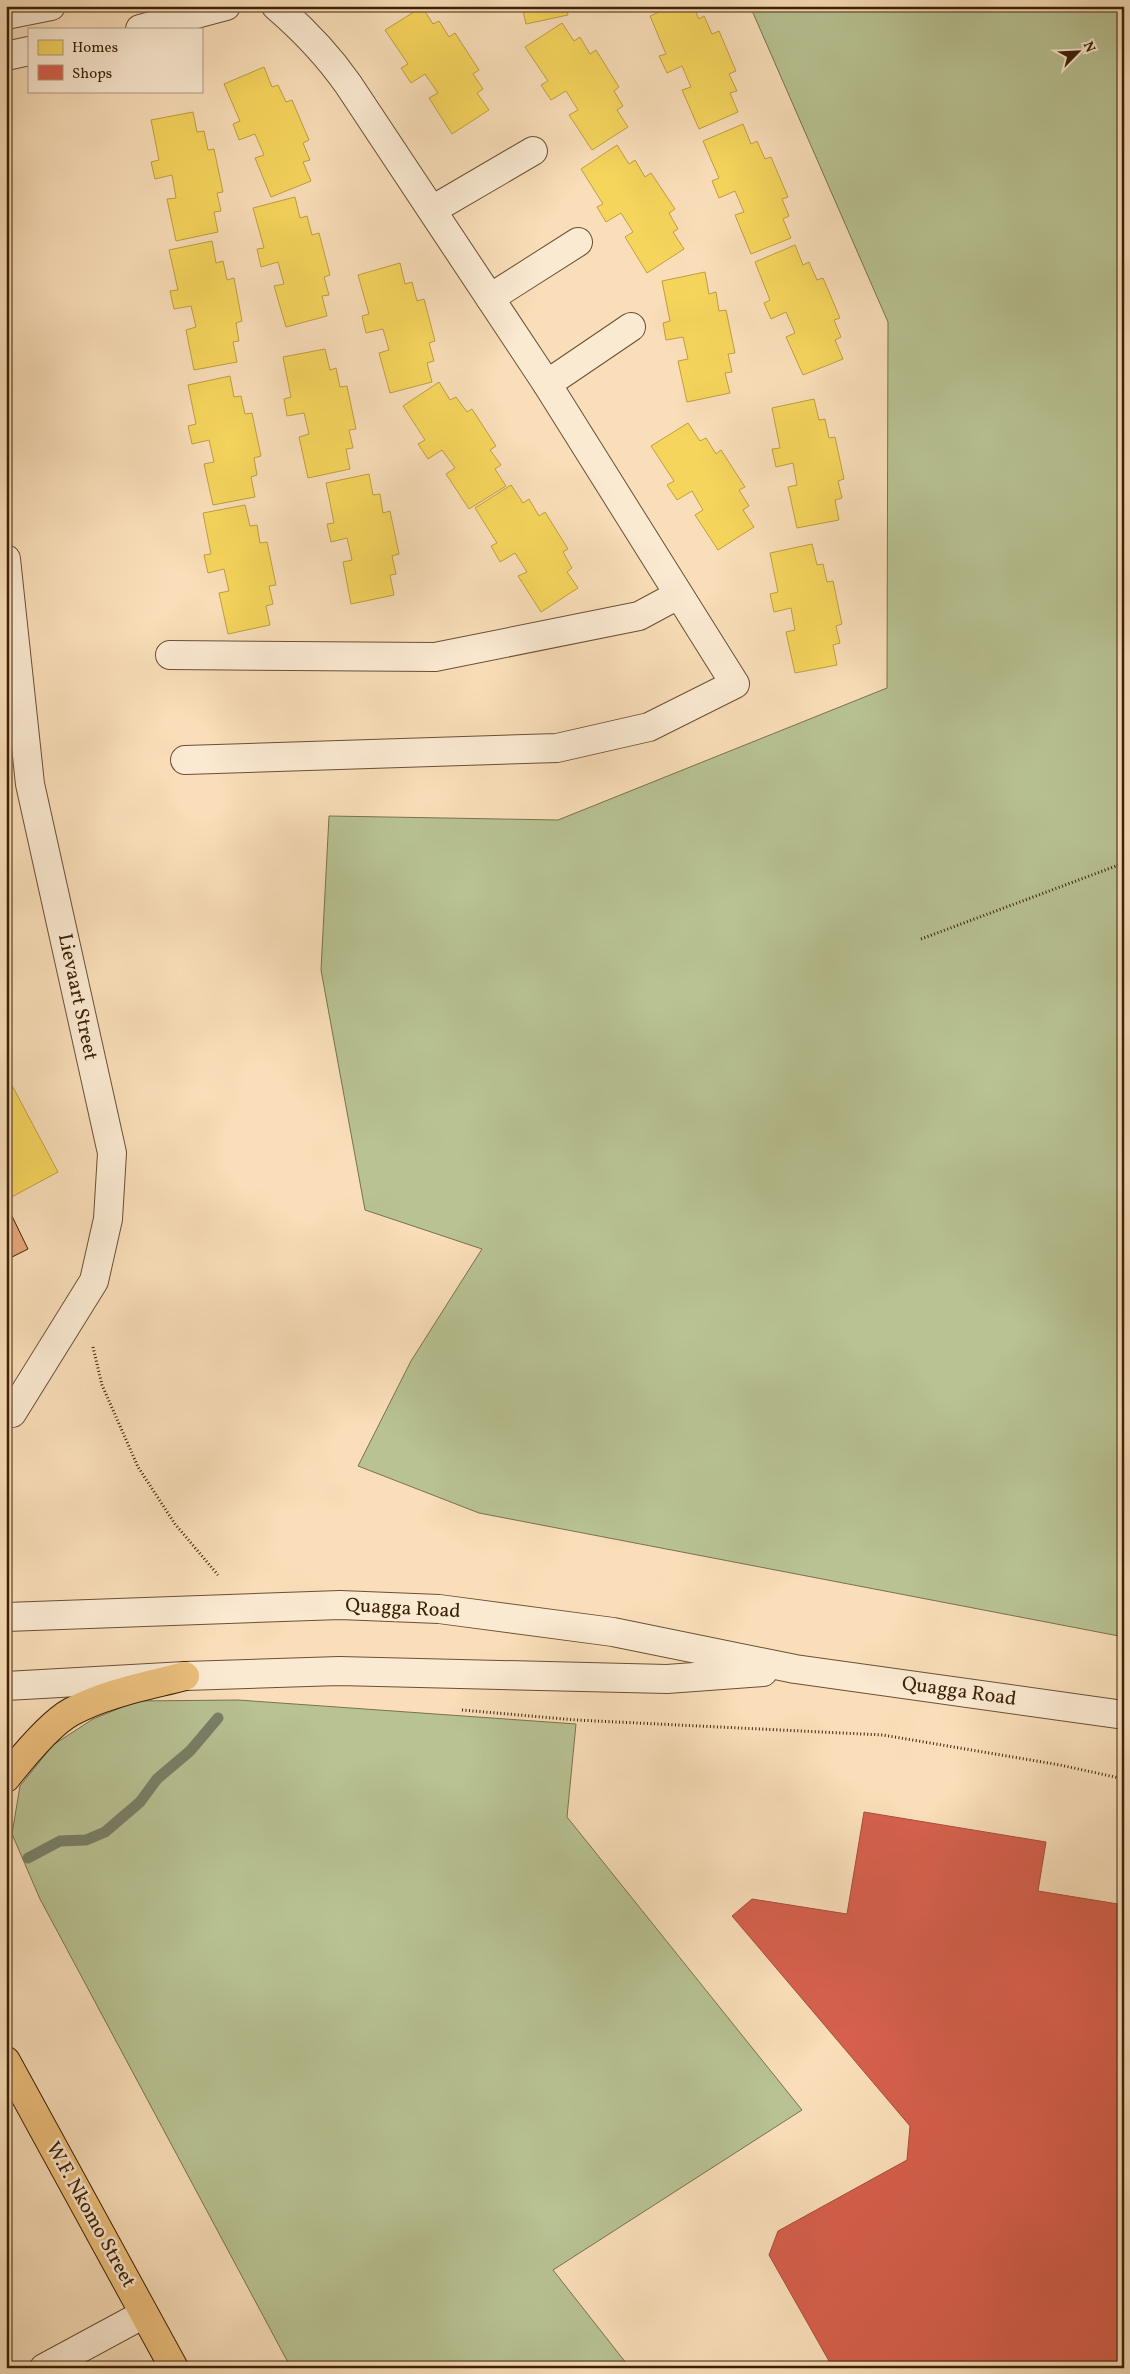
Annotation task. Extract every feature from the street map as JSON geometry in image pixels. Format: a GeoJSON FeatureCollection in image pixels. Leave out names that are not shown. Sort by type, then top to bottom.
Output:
{"type":"FeatureCollection","features":[{"type":"Feature","properties":{"kind":"main road"},"geometry":{"type":"LineString","coordinates":[[6,1778],[30,1749],[70,1713],[113,1694],[185,1676]]}},
{"type":"Feature","properties":{"kind":"main road"},"geometry":{"type":"LineString","coordinates":[[6,2038],[33,2112]]}},
{"type":"Feature","properties":{"kind":"main road","name":"W.F. Nkomo Street"},"geometry":{"type":"LineString","coordinates":[[6,2061],[174,2368]]}},
{"type":"Feature","properties":{"kind":"street"},"geometry":{"type":"LineString","coordinates":[[6,15],[51,6]]}},
{"type":"Feature","properties":{"kind":"street"},"geometry":{"type":"LineString","coordinates":[[144,28],[226,6]]}},
{"type":"Feature","properties":{"kind":"street"},"geometry":{"type":"LineString","coordinates":[[185,760],[557,748],[649,727],[735,684],[547,384],[333,62],[276,6]]}},
{"type":"Feature","properties":{"kind":"street"},"geometry":{"type":"LineString","coordinates":[[6,56],[28,51]]}},
{"type":"Feature","properties":{"kind":"street"},"geometry":{"type":"LineString","coordinates":[[432,210],[533,151]]}},
{"type":"Feature","properties":{"kind":"street"},"geometry":{"type":"LineString","coordinates":[[490,298],[578,242]]}},
{"type":"Feature","properties":{"kind":"street"},"geometry":{"type":"LineString","coordinates":[[547,384],[631,328]]}},
{"type":"Feature","properties":{"kind":"street","name":"Lievaart Street"},"geometry":{"type":"LineString","coordinates":[[6,559],[30,784],[112,1153],[108,1218],[94,1281],[12,1413]]}},
{"type":"Feature","properties":{"kind":"street"},"geometry":{"type":"LineString","coordinates":[[170,655],[434,657],[639,616],[678,595]]}},
{"type":"Feature","properties":{"kind":"street","name":"Quagga Road"},"geometry":{"type":"LineString","coordinates":[[6,1617],[340,1605],[439,1609],[613,1632],[795,1669],[1124,1715]]}},
{"type":"Feature","properties":{"kind":"street","name":"Quagga Road"},"geometry":{"type":"LineString","coordinates":[[6,1686],[185,1676],[339,1671],[667,1679],[795,1669]]}},
{"type":"Feature","properties":{"kind":"street"},"geometry":{"type":"LineString","coordinates":[[44,2368],[144,2314]]}},
{"type":"Feature","properties":{"kind":"path"},"geometry":{"type":"LineString","coordinates":[[921,939],[1124,863]]}},
{"type":"Feature","properties":{"kind":"path"},"geometry":{"type":"LineString","coordinates":[[93,1339],[93,1348],[102,1385],[138,1467],[175,1524],[247,1608]]}},
{"type":"Feature","properties":{"kind":"path"},"geometry":{"type":"LineString","coordinates":[[459,1710],[576,1720],[883,1735],[1060,1765],[1124,1779]]}},
{"type":"Feature","properties":{"kind":"green space"},"geometry":{"type":"Polygon","coordinates":[[[750,6],[1124,6],[1124,1637],[479,1513],[358,1466],[411,1361],[482,1249],[365,1210],[321,970],[329,816],[558,820],[887,688],[888,322],[750,6]]]}},
{"type":"Feature","properties":{"kind":"green space"},"geometry":{"type":"Polygon","coordinates":[[[238,1700],[576,1724],[567,1817],[802,2110],[553,2270],[630,2368],[291,2368],[40,1899],[12,1834],[20,1786],[53,1745],[93,1719],[137,1701],[238,1700]]]}},
{"type":"Feature","properties":{"kind":"building: Homes"},"geometry":{"type":"Polygon","coordinates":[[[522,6],[566,6],[568,15],[526,24],[522,6]]]}},
{"type":"Feature","properties":{"kind":"building: Homes"},"geometry":{"type":"Polygon","coordinates":[[[673,6],[693,6],[699,19],[704,16],[712,34],[719,31],[736,71],[729,74],[737,91],[730,93],[738,112],[699,129],[682,90],[691,87],[682,66],[667,73],[659,56],[666,54],[650,16],[673,6]]]}},
{"type":"Feature","properties":{"kind":"building: Homes"},"geometry":{"type":"Polygon","coordinates":[[[422,7],[433,24],[439,21],[449,37],[455,33],[479,70],[473,74],[483,89],[477,93],[489,110],[452,134],[429,98],[438,93],[425,74],[411,83],[401,68],[408,64],[385,30],[422,7]]]}},
{"type":"Feature","properties":{"kind":"building: Homes"},"geometry":{"type":"Polygon","coordinates":[[[562,23],[574,41],[580,37],[590,54],[596,50],[619,87],[614,91],[623,106],[617,110],[628,127],[592,150],[569,115],[578,110],[566,91],[551,100],[541,85],[548,81],[525,47],[562,23]]]}},
{"type":"Feature","properties":{"kind":"building: Homes"},"geometry":{"type":"Polygon","coordinates":[[[264,67],[272,87],[278,85],[286,102],[292,100],[309,140],[303,143],[310,160],[303,162],[311,181],[271,197],[255,158],[264,155],[255,134],[239,140],[233,124],[240,121],[224,84],[264,67]]]}},
{"type":"Feature","properties":{"kind":"building: Homes"},"geometry":{"type":"Polygon","coordinates":[[[193,112],[197,132],[204,131],[208,150],[214,149],[223,192],[217,193],[221,211],[214,212],[218,232],[176,241],[167,199],[176,198],[172,175],[155,179],[151,162],[159,160],[151,120],[193,112]]]}},
{"type":"Feature","properties":{"kind":"building: Homes"},"geometry":{"type":"Polygon","coordinates":[[[743,124],[751,144],[757,141],[765,159],[771,157],[788,197],[782,199],[789,216],[783,219],[791,238],[751,254],[735,215],[744,212],[735,191],[719,198],[712,181],[719,178],[703,141],[743,124]]]}},
{"type":"Feature","properties":{"kind":"building: Homes"},"geometry":{"type":"Polygon","coordinates":[[[617,145],[629,164],[635,160],[645,177],[651,173],[675,209],[669,213],[678,229],[673,232],[684,249],[647,273],[625,237],[633,232],[621,213],[606,222],[597,207],[603,204],[581,169],[617,145]]]}},
{"type":"Feature","properties":{"kind":"building: Homes"},"geometry":{"type":"Polygon","coordinates":[[[295,197],[300,218],[307,216],[312,235],[319,233],[330,275],[324,277],[329,295],[322,296],[327,316],[286,327],[274,286],[284,284],[278,262],[261,267],[257,249],[264,248],[253,208],[295,197]]]}},
{"type":"Feature","properties":{"kind":"building: Homes"},"geometry":{"type":"Polygon","coordinates":[[[212,241],[216,263],[223,261],[227,280],[234,278],[242,321],[236,323],[239,341],[233,342],[237,362],[194,370],[186,330],[196,327],[191,306],[174,309],[170,291],[178,290],[169,250],[212,241]]]}},
{"type":"Feature","properties":{"kind":"building: Homes"},"geometry":{"type":"Polygon","coordinates":[[[795,245],[803,265],[809,262],[817,280],[823,278],[840,318],[834,320],[841,337],[835,340],[843,359],[803,375],[786,337],[795,333],[786,312],[771,319],[764,303],[770,300],[755,262],[795,245]]]}},
{"type":"Feature","properties":{"kind":"building: Homes"},"geometry":{"type":"Polygon","coordinates":[[[400,263],[405,284],[412,282],[417,301],[424,299],[435,341],[429,343],[434,361],[427,363],[432,382],[390,393],[379,353],[389,350],[383,329],[366,333],[362,316],[369,314],[358,275],[400,263]]]}},
{"type":"Feature","properties":{"kind":"building: Homes"},"geometry":{"type":"Polygon","coordinates":[[[705,272],[709,294],[716,292],[719,311],[726,310],[735,353],[728,354],[732,372],[725,373],[730,393],[687,402],[678,361],[688,359],[683,337],[666,340],[663,323],[670,321],[662,281],[705,272]]]}},
{"type":"Feature","properties":{"kind":"building: Homes"},"geometry":{"type":"Polygon","coordinates":[[[325,349],[330,370],[336,368],[340,387],[347,386],[356,429],[349,430],[353,448],[346,449],[350,469],[308,478],[299,437],[309,434],[304,413],[287,416],[284,399],[291,397],[283,357],[325,349]]]}},
{"type":"Feature","properties":{"kind":"building: Homes"},"geometry":{"type":"Polygon","coordinates":[[[230,376],[234,397],[241,396],[245,414],[252,413],[261,456],[254,458],[257,475],[251,477],[255,497],[213,505],[204,464],[214,462],[209,440],[192,444],[188,426],[196,424],[188,385],[230,376]]]}},
{"type":"Feature","properties":{"kind":"building: Homes"},"geometry":{"type":"Polygon","coordinates":[[[439,382],[450,400],[456,397],[467,412],[472,409],[496,446],[490,450],[501,465],[495,469],[506,486],[469,509],[446,474],[455,468],[442,450],[428,459],[418,444],[425,440],[403,406],[439,382]]]}},
{"type":"Feature","properties":{"kind":"building: Homes"},"geometry":{"type":"Polygon","coordinates":[[[814,399],[819,420],[825,419],[829,438],[835,437],[844,479],[838,481],[842,498],[835,500],[839,520],[797,528],[788,487],[797,485],[793,463],[776,467],[772,449],[780,448],[772,408],[814,399]]]}},
{"type":"Feature","properties":{"kind":"building: Homes"},"geometry":{"type":"Polygon","coordinates":[[[688,423],[700,441],[706,438],[716,454],[721,450],[745,487],[739,490],[749,506],[743,510],[754,527],[718,550],[695,515],[703,510],[692,491],[677,500],[667,485],[674,481],[651,446],[688,423]]]}},
{"type":"Feature","properties":{"kind":"building: Homes"},"geometry":{"type":"Polygon","coordinates":[[[369,474],[373,495],[380,494],[383,513],[390,511],[399,554],[392,556],[396,574],[390,575],[394,595],[351,604],[343,562],[352,560],[347,538],[331,542],[327,524],[334,523],[326,483],[369,474]]]}},
{"type":"Feature","properties":{"kind":"building: Homes"},"geometry":{"type":"Polygon","coordinates":[[[511,485],[523,503],[529,499],[539,516],[545,512],[568,549],[563,552],[572,568],[567,572],[578,588],[541,612],[518,576],[527,572],[515,553],[500,562],[491,546],[497,543],[475,508],[511,485]]]}},
{"type":"Feature","properties":{"kind":"building: Homes"},"geometry":{"type":"Polygon","coordinates":[[[245,505],[250,526],[257,525],[260,543],[267,542],[276,585],[269,586],[273,604],[266,606],[270,625],[228,634],[219,593],[229,591],[224,569],[208,573],[204,555],[211,554],[203,513],[245,505]]]}},
{"type":"Feature","properties":{"kind":"building: Homes"},"geometry":{"type":"Polygon","coordinates":[[[812,544],[817,565],[823,564],[827,582],[833,581],[842,624],[836,626],[840,643],[833,645],[837,665],[795,673],[786,632],[795,630],[791,608],[774,612],[770,594],[778,592],[770,553],[812,544]]]}},
{"type":"Feature","properties":{"kind":"building: Homes"},"geometry":{"type":"Polygon","coordinates":[[[6,1074],[58,1172],[6,1200],[6,1074]]]}},
{"type":"Feature","properties":{"kind":"building: Shops"},"geometry":{"type":"Polygon","coordinates":[[[864,1812],[1046,1842],[1038,1891],[1124,1905],[1124,2368],[833,2368],[769,2255],[778,2231],[907,2160],[910,2126],[732,1916],[752,1899],[847,1914],[864,1812]]]}},
{"type":"Feature","properties":{"kind":"building: Other"},"geometry":{"type":"Polygon","coordinates":[[[10,1212],[28,1249],[6,1260],[6,1214],[10,1212]]]}},
{"type":"Feature","properties":{"kind":"waterway"},"geometry":{"type":"LineString","coordinates":[[28,1858],[60,1841],[86,1840],[105,1832],[140,1802],[157,1779],[190,1751],[218,1718]]}}]}
